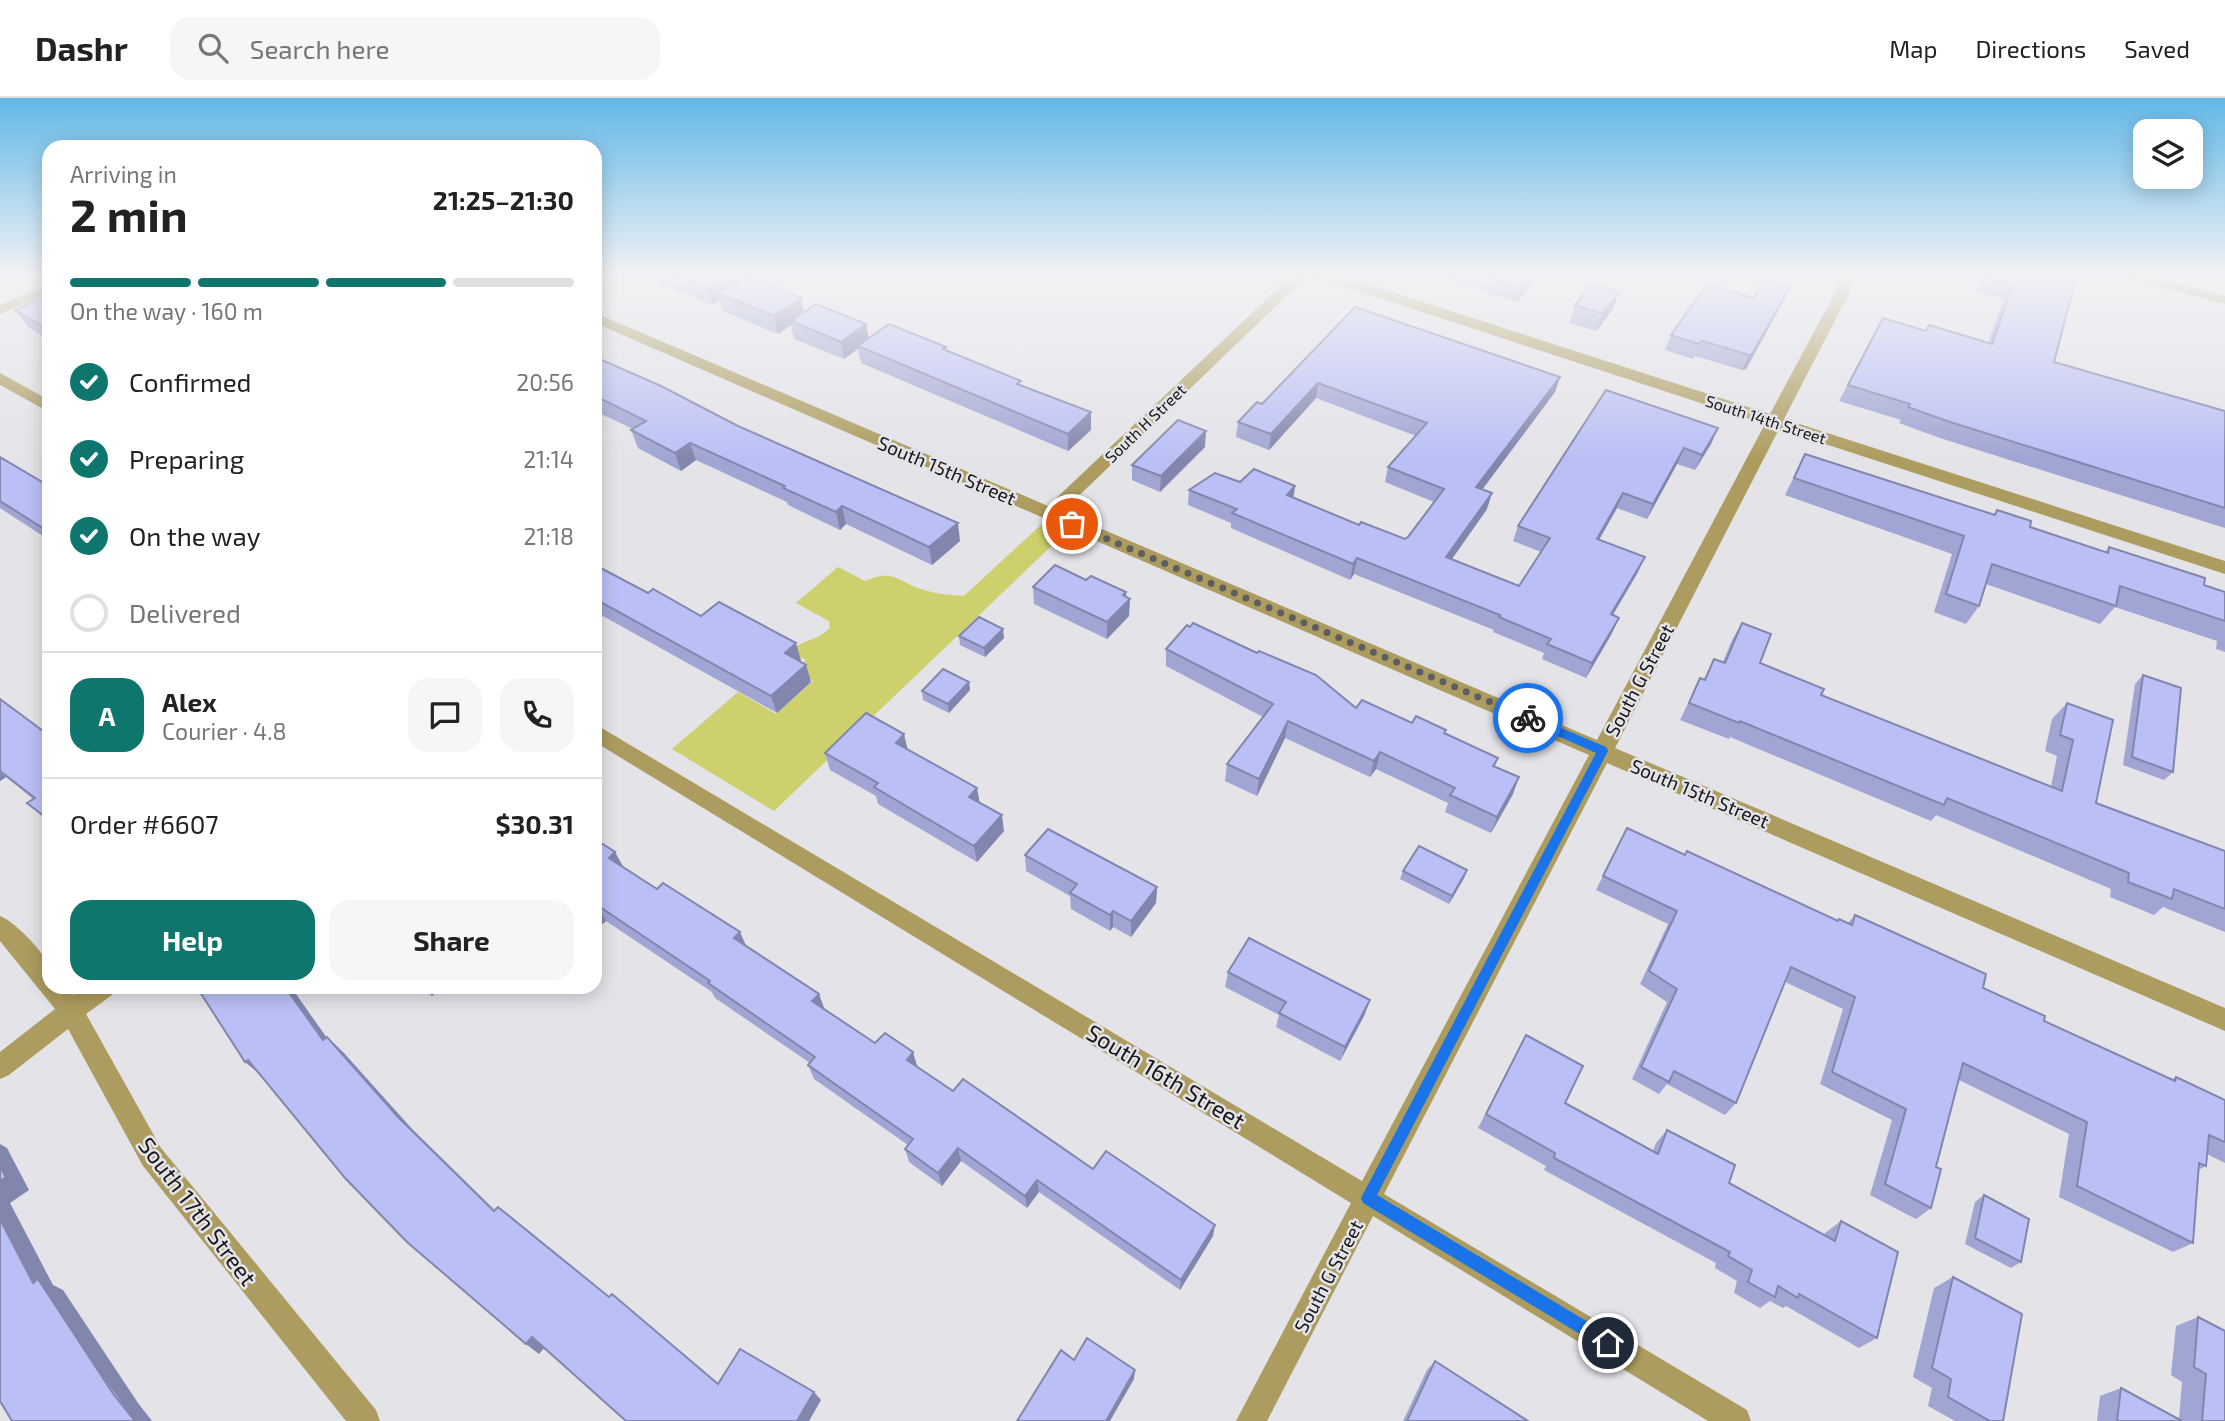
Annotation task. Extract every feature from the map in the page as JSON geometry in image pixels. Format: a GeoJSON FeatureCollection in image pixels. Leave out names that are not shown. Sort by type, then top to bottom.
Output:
{"type":"FeatureCollection","features":[{"type":"Feature","properties":{"kind":"street","name":"South 15th Street"},"geometry":{"type":"LineString","coordinates":[[636,336],[2225,1020]]}},
{"type":"Feature","properties":{"kind":"street","name":"South H Street"},"geometry":{"type":"LineString","coordinates":[[1050,514],[1239,336]]}},
{"type":"Feature","properties":{"kind":"street","name":"South 14th Street"},"geometry":{"type":"LineString","coordinates":[[1511,336],[2225,568]]}},
{"type":"Feature","properties":{"kind":"street","name":"South G Street"},"geometry":{"type":"LineString","coordinates":[[1251,1421],[1820,336]]}},
{"type":"Feature","properties":{"kind":"street"},"geometry":{"type":"LineString","coordinates":[[0,379],[42,403]]}},
{"type":"Feature","properties":{"kind":"street","name":"South 16th Street"},"geometry":{"type":"LineString","coordinates":[[602,736],[1736,1421]]}},
{"type":"Feature","properties":{"kind":"street"},"geometry":{"type":"LineString","coordinates":[[0,926],[13,937],[42,974]]}},
{"type":"Feature","properties":{"kind":"street","name":"South 17th Street"},"geometry":{"type":"LineString","coordinates":[[58,994],[72,1012],[152,1157],[365,1421]]}},
{"type":"Feature","properties":{"kind":"street"},"geometry":{"type":"LineString","coordinates":[[0,1067],[94,994]]}},
{"type":"Feature","properties":{"kind":"green space"},"geometry":{"type":"Polygon","coordinates":[[[1043,523],[1065,533],[774,811],[672,749],[738,692],[776,714],[813,681],[795,670],[806,660],[789,651],[825,632],[830,628],[829,621],[796,603],[838,567],[865,581],[890,576],[929,591],[964,596],[1043,523]]]}},
{"type":"Feature","properties":{"kind":"building"},"geometry":{"type":"Polygon","coordinates":[[[826,336],[850,336],[841,342],[826,336]]]}},
{"type":"Feature","properties":{"kind":"building"},"geometry":{"type":"Polygon","coordinates":[[[872,336],[918,336],[946,347],[943,349],[1021,381],[1017,384],[1091,412],[1068,434],[858,346],[872,336]]]}},
{"type":"Feature","properties":{"kind":"building"},"geometry":{"type":"Polygon","coordinates":[[[1327,336],[1439,336],[1560,377],[1476,487],[1492,493],[1446,557],[1519,586],[1550,538],[1518,526],[1606,390],[1718,428],[1702,455],[1684,448],[1653,504],[1623,493],[1597,539],[1645,557],[1611,614],[1619,618],[1592,663],[1547,644],[1551,639],[1499,617],[1500,615],[1357,558],[1353,564],[1232,513],[1237,509],[1189,490],[1215,473],[1240,482],[1254,469],[1295,486],[1287,495],[1359,525],[1361,522],[1405,539],[1444,489],[1388,467],[1427,423],[1318,383],[1271,434],[1238,422],[1257,402],[1262,404],[1327,336]]]}},
{"type":"Feature","properties":{"kind":"building"},"geometry":{"type":"Polygon","coordinates":[[[1673,336],[1762,336],[1749,355],[1702,341],[1699,344],[1673,336]]]}},
{"type":"Feature","properties":{"kind":"building"},"geometry":{"type":"Polygon","coordinates":[[[1874,336],[1965,336],[1992,344],[1995,336],[2061,336],[2054,362],[2225,411],[2225,508],[1947,421],[1908,407],[1910,404],[1848,385],[1874,336]]]}},
{"type":"Feature","properties":{"kind":"building"},"geometry":{"type":"Polygon","coordinates":[[[602,360],[661,386],[738,426],[958,523],[929,547],[842,506],[836,512],[690,443],[675,453],[631,430],[646,421],[602,399],[602,360]]]}},
{"type":"Feature","properties":{"kind":"building"},"geometry":{"type":"Polygon","coordinates":[[[1178,420],[1206,431],[1161,476],[1132,465],[1178,420]]]}},
{"type":"Feature","properties":{"kind":"building"},"geometry":{"type":"Polygon","coordinates":[[[1805,454],[1995,515],[1997,510],[2031,521],[2030,527],[2108,553],[2109,547],[2205,578],[2204,585],[2225,592],[2225,621],[2120,586],[2116,606],[1992,564],[1979,606],[1946,594],[1964,536],[1794,478],[1805,454]]]}},
{"type":"Feature","properties":{"kind":"building"},"geometry":{"type":"Polygon","coordinates":[[[0,457],[42,482],[42,528],[0,501],[0,457]]]}},
{"type":"Feature","properties":{"kind":"building"},"geometry":{"type":"Polygon","coordinates":[[[1055,565],[1086,580],[1091,576],[1126,592],[1123,595],[1130,599],[1107,622],[1033,587],[1055,565]]]}},
{"type":"Feature","properties":{"kind":"building"},"geometry":{"type":"Polygon","coordinates":[[[602,569],[648,593],[653,589],[701,616],[719,602],[796,643],[785,653],[806,665],[771,696],[602,603],[602,569]]]}},
{"type":"Feature","properties":{"kind":"building"},"geometry":{"type":"Polygon","coordinates":[[[979,617],[1003,629],[984,648],[959,636],[979,617]]]}},
{"type":"Feature","properties":{"kind":"building"},"geometry":{"type":"Polygon","coordinates":[[[1193,623],[1257,653],[1259,651],[1316,675],[1356,708],[1362,700],[1412,723],[1416,716],[1446,730],[1444,733],[1498,758],[1493,766],[1519,777],[1497,817],[1450,795],[1455,788],[1380,752],[1374,761],[1288,721],[1259,779],[1227,764],[1273,704],[1166,649],[1187,625],[1190,627],[1193,623]]]}},
{"type":"Feature","properties":{"kind":"building"},"geometry":{"type":"Polygon","coordinates":[[[1742,623],[1771,634],[1760,663],[1824,689],[1821,695],[2062,791],[2073,740],[2060,735],[2067,703],[2113,720],[2096,803],[2225,851],[2225,909],[2174,889],[2172,899],[2128,882],[2129,873],[1947,798],[1944,805],[1740,721],[1739,723],[1689,703],[1700,678],[1705,680],[1714,659],[1725,663],[1742,623]]]}},
{"type":"Feature","properties":{"kind":"building"},"geometry":{"type":"Polygon","coordinates":[[[943,669],[969,682],[948,704],[922,691],[943,669]]]}},
{"type":"Feature","properties":{"kind":"building"},"geometry":{"type":"Polygon","coordinates":[[[2143,675],[2181,688],[2173,772],[2132,757],[2143,675]]]}},
{"type":"Feature","properties":{"kind":"building"},"geometry":{"type":"Polygon","coordinates":[[[0,699],[42,730],[42,815],[27,803],[35,798],[0,771],[0,699]]]}},
{"type":"Feature","properties":{"kind":"building"},"geometry":{"type":"Polygon","coordinates":[[[866,713],[904,734],[896,743],[977,788],[969,797],[1002,815],[974,846],[874,787],[878,783],[825,753],[866,713]]]}},
{"type":"Feature","properties":{"kind":"building"},"geometry":{"type":"Polygon","coordinates":[[[1627,828],[1685,855],[1687,851],[1838,921],[1839,919],[1852,925],[1855,915],[1986,974],[1983,988],[2045,1016],[2044,1021],[2175,1081],[2176,1077],[2225,1100],[2225,1142],[2209,1135],[2206,1166],[2199,1163],[2193,1243],[2077,1186],[2087,1122],[1963,1063],[1936,1167],[1941,1169],[1931,1208],[1885,1184],[1906,1109],[1832,1072],[1855,997],[1791,967],[1736,1103],[1674,1071],[1669,1082],[1641,1067],[1677,989],[1649,971],[1677,911],[1603,876],[1627,828]]]}},
{"type":"Feature","properties":{"kind":"building"},"geometry":{"type":"Polygon","coordinates":[[[1048,829],[1157,887],[1131,921],[1113,911],[1110,915],[1070,893],[1077,884],[1025,855],[1048,829]]]}},
{"type":"Feature","properties":{"kind":"building"},"geometry":{"type":"Polygon","coordinates":[[[602,844],[615,852],[609,858],[657,889],[663,883],[740,932],[734,938],[819,994],[812,1001],[875,1043],[885,1033],[913,1052],[907,1060],[953,1091],[963,1079],[1093,1169],[1106,1151],[1215,1225],[1181,1280],[1037,1180],[1025,1196],[958,1148],[938,1173],[905,1149],[913,1139],[808,1065],[815,1057],[708,983],[710,981],[602,908],[602,844]]]}},
{"type":"Feature","properties":{"kind":"building"},"geometry":{"type":"Polygon","coordinates":[[[1419,846],[1467,870],[1452,896],[1403,871],[1419,846]]]}},
{"type":"Feature","properties":{"kind":"building"},"geometry":{"type":"Polygon","coordinates":[[[1249,938],[1370,1000],[1345,1047],[1279,1013],[1286,1002],[1228,972],[1249,938]]]}},
{"type":"Feature","properties":{"kind":"building"},"geometry":{"type":"Polygon","coordinates":[[[201,994],[290,994],[323,1040],[327,1037],[398,1117],[494,1211],[498,1207],[609,1297],[612,1294],[718,1384],[740,1349],[814,1392],[797,1421],[626,1421],[532,1337],[526,1344],[407,1242],[345,1178],[248,1060],[245,1062],[201,994]]]}},
{"type":"Feature","properties":{"kind":"building"},"geometry":{"type":"Polygon","coordinates":[[[1526,1035],[1583,1066],[1565,1103],[1658,1154],[1667,1130],[1735,1165],[1729,1183],[1835,1241],[1841,1221],[1898,1252],[1877,1338],[1799,1294],[1798,1298],[1778,1286],[1775,1297],[1748,1282],[1752,1270],[1728,1256],[1730,1252],[1554,1158],[1555,1153],[1486,1114],[1526,1035]]]}},
{"type":"Feature","properties":{"kind":"building"},"geometry":{"type":"Polygon","coordinates":[[[0,1167],[6,1177],[0,1181],[0,1167]]]}},
{"type":"Feature","properties":{"kind":"building"},"geometry":{"type":"Polygon","coordinates":[[[1984,1195],[2029,1219],[2021,1262],[1975,1238],[1984,1195]]]}},
{"type":"Feature","properties":{"kind":"building"},"geometry":{"type":"Polygon","coordinates":[[[0,1219],[33,1283],[38,1279],[114,1395],[135,1421],[12,1421],[0,1401],[0,1219]]]}},
{"type":"Feature","properties":{"kind":"building"},"geometry":{"type":"Polygon","coordinates":[[[1953,1277],[2022,1314],[2003,1421],[1990,1421],[1948,1397],[1951,1379],[1932,1368],[1953,1277]]]}},
{"type":"Feature","properties":{"kind":"building"},"geometry":{"type":"Polygon","coordinates":[[[2198,1317],[2225,1331],[2225,1421],[2202,1421],[2206,1374],[2194,1367],[2198,1317]]]}},
{"type":"Feature","properties":{"kind":"building"},"geometry":{"type":"Polygon","coordinates":[[[1087,1338],[1135,1370],[1106,1421],[1017,1421],[1061,1350],[1074,1360],[1087,1338]]]}},
{"type":"Feature","properties":{"kind":"building"},"geometry":{"type":"Polygon","coordinates":[[[1435,1361],[1528,1421],[1407,1421],[1435,1361]]]}},
{"type":"Feature","properties":{"kind":"building"},"geometry":{"type":"Polygon","coordinates":[[[2121,1388],[2182,1421],[2117,1421],[2121,1388]]]}},
{"type":"Feature","properties":{"kind":"way so far"},"geometry":{"type":"LineString","coordinates":[[1072,524],[1528,718]]}},
{"type":"Feature","properties":{"kind":"route"},"geometry":{"type":"LineString","coordinates":[[1528,718],[1602,751],[1368,1198],[1608,1343]]}}]}
